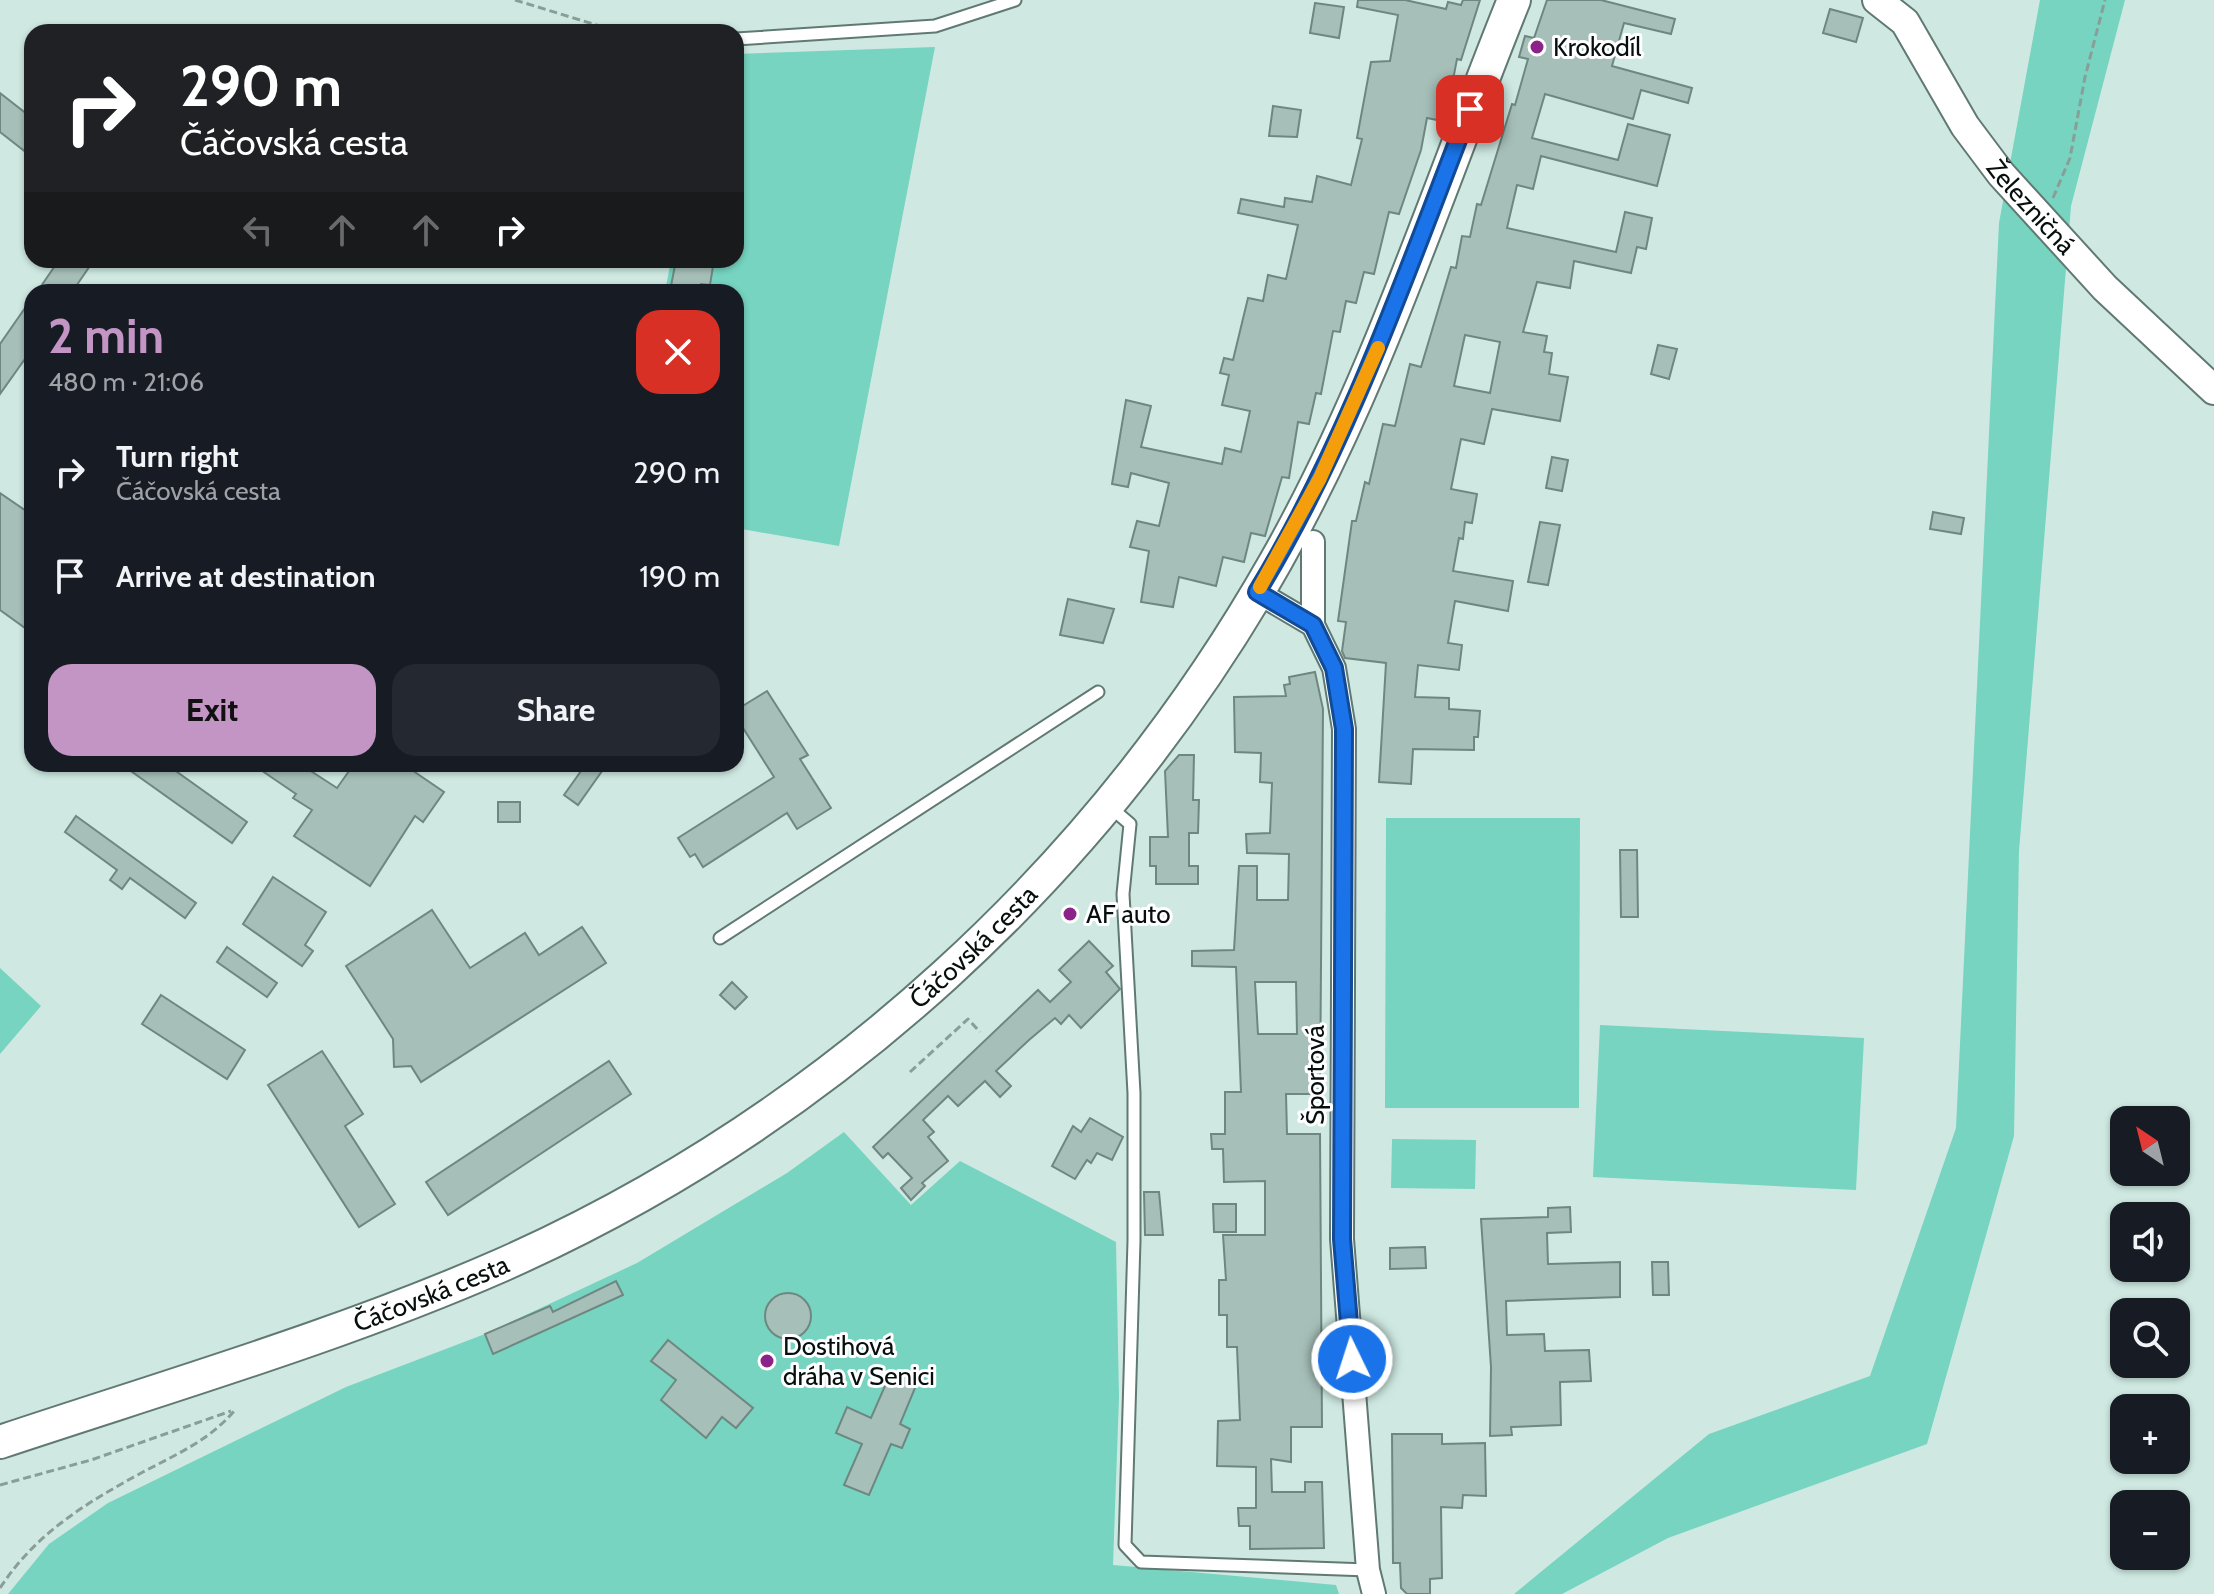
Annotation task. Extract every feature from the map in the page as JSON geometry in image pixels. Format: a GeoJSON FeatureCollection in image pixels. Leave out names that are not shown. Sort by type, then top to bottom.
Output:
{"type":"FeatureCollection","features":[{"type":"Feature","properties":{"kind":"main road","name":"Čáčovská cesta"},"geometry":{"type":"LineString","coordinates":[[0,1442],[363,1319],[557,1239],[660,1184],[799,1096],[876,1035],[1005,920],[1109,806],[1191,693],[1257,592],[1320,478],[1353,408],[1514,0]]}},
{"type":"Feature","properties":{"kind":"street","name":"Železničná"},"geometry":{"type":"LineString","coordinates":[[1877,0],[1905,22],[1965,126],[2001,174],[2105,288],[2214,390]]}},
{"type":"Feature","properties":{"kind":"street"},"geometry":{"type":"LineString","coordinates":[[1313,542],[1313,625]]}},
{"type":"Feature","properties":{"kind":"street"},"geometry":{"type":"LineString","coordinates":[[1257,592],[1313,625]]}},
{"type":"Feature","properties":{"kind":"street","name":"Športová"},"geometry":{"type":"LineString","coordinates":[[1313,625],[1334,668],[1344,729],[1342,1239],[1368,1570],[1374,1594]]}},
{"type":"Feature","properties":{"kind":"lane"},"geometry":{"type":"LineString","coordinates":[[744,38],[935,26],[1015,0]]}},
{"type":"Feature","properties":{"kind":"lane"},"geometry":{"type":"LineString","coordinates":[[720,938],[1098,692]]}},
{"type":"Feature","properties":{"kind":"lane"},"geometry":{"type":"LineString","coordinates":[[1109,806],[1130,824],[1123,894],[1134,1093],[1134,1241],[1125,1545],[1141,1562],[1368,1570]]}},
{"type":"Feature","properties":{"kind":"path"},"geometry":{"type":"LineString","coordinates":[[515,0],[593,24]]}},
{"type":"Feature","properties":{"kind":"path"},"geometry":{"type":"LineString","coordinates":[[2038,216],[2063,182],[2105,0]]}},
{"type":"Feature","properties":{"kind":"path"},"geometry":{"type":"LineString","coordinates":[[910,1072],[968,1019],[980,1032]]}},
{"type":"Feature","properties":{"kind":"path"},"geometry":{"type":"LineString","coordinates":[[0,1485],[91,1460],[235,1410],[220,1429],[195,1445],[56,1524],[24,1555],[0,1588]]}},
{"type":"Feature","properties":{"kind":"green space"},"geometry":{"type":"Polygon","coordinates":[[[2040,0],[2125,0],[2071,206],[2019,851],[2014,1136],[1927,1444],[1668,1538],[1562,1594],[1514,1594],[1709,1434],[1870,1376],[1956,1128],[1999,223],[2040,0]]]}},
{"type":"Feature","properties":{"kind":"green space"},"geometry":{"type":"Polygon","coordinates":[[[935,47],[839,546],[744,529],[744,284],[666,284],[670,268],[744,268],[744,54],[935,47]]]}},
{"type":"Feature","properties":{"kind":"green space"},"geometry":{"type":"Polygon","coordinates":[[[1386,818],[1580,818],[1579,1108],[1385,1108],[1386,818]]]}},
{"type":"Feature","properties":{"kind":"green space"},"geometry":{"type":"Polygon","coordinates":[[[0,968],[41,1006],[0,1054],[0,968]]]}},
{"type":"Feature","properties":{"kind":"green space"},"geometry":{"type":"Polygon","coordinates":[[[1600,1025],[1864,1038],[1856,1190],[1593,1177],[1600,1025]]]}},
{"type":"Feature","properties":{"kind":"green space","name":"Dostihová dráha v Senici"},"geometry":{"type":"Polygon","coordinates":[[[844,1132],[911,1205],[960,1161],[1116,1242],[1119,1397],[1113,1565],[1336,1585],[1339,1594],[8,1594],[49,1544],[108,1503],[346,1387],[485,1334],[637,1263],[787,1173],[844,1132]]]}},
{"type":"Feature","properties":{"kind":"green space"},"geometry":{"type":"Polygon","coordinates":[[[1392,1139],[1476,1140],[1475,1189],[1391,1188],[1392,1139]]]}},
{"type":"Feature","properties":{"kind":"building"},"geometry":{"type":"Polygon","coordinates":[[[1358,0],[1405,0],[1446,9],[1448,2],[1461,5],[1463,0],[1480,0],[1461,60],[1457,59],[1451,90],[1443,88],[1437,120],[1427,118],[1421,150],[1399,214],[1389,212],[1374,274],[1364,272],[1356,303],[1346,301],[1340,332],[1333,331],[1321,394],[1316,393],[1309,424],[1298,422],[1289,478],[1282,477],[1265,536],[1251,533],[1244,562],[1223,557],[1216,586],[1179,577],[1173,607],[1141,602],[1149,551],[1130,547],[1137,521],[1159,526],[1169,483],[1131,473],[1128,487],[1112,484],[1126,400],[1151,406],[1141,447],[1222,464],[1225,448],[1241,452],[1250,411],[1222,405],[1229,375],[1220,373],[1224,358],[1233,360],[1248,298],[1263,301],[1268,275],[1286,279],[1298,225],[1238,213],[1241,199],[1284,207],[1285,198],[1312,202],[1317,176],[1351,185],[1362,139],[1357,138],[1371,62],[1390,61],[1398,15],[1357,7],[1358,0]]]}},
{"type":"Feature","properties":{"kind":"building"},"geometry":{"type":"Polygon","coordinates":[[[1547,0],[1601,0],[1675,19],[1671,34],[1624,23],[1612,66],[1692,88],[1688,103],[1641,90],[1633,119],[1545,94],[1532,138],[1618,160],[1628,124],[1670,135],[1657,186],[1541,156],[1533,189],[1517,185],[1507,228],[1616,252],[1625,212],[1652,218],[1646,249],[1637,247],[1631,273],[1574,261],[1570,288],[1537,282],[1523,332],[1547,336],[1544,352],[1552,353],[1549,374],[1568,377],[1560,421],[1492,409],[1484,444],[1461,439],[1451,489],[1477,494],[1472,523],[1465,522],[1463,539],[1459,538],[1453,571],[1513,581],[1508,611],[1455,601],[1448,643],[1462,645],[1459,670],[1418,665],[1415,697],[1449,698],[1449,709],[1480,711],[1474,750],[1413,749],[1411,784],[1379,782],[1386,663],[1345,658],[1342,651],[1346,622],[1338,621],[1352,521],[1356,521],[1365,482],[1369,484],[1383,424],[1395,426],[1410,364],[1421,367],[1451,267],[1456,268],[1462,236],[1470,237],[1477,204],[1481,205],[1528,59],[1519,57],[1525,36],[1534,38],[1547,0]],[[1465,335],[1454,386],[1490,393],[1500,342],[1465,335]]]}},
{"type":"Feature","properties":{"kind":"building"},"geometry":{"type":"Polygon","coordinates":[[[1315,3],[1344,7],[1339,38],[1310,33],[1315,3]]]}},
{"type":"Feature","properties":{"kind":"building"},"geometry":{"type":"Polygon","coordinates":[[[1830,9],[1863,18],[1856,42],[1823,33],[1830,9]]]}},
{"type":"Feature","properties":{"kind":"building"},"geometry":{"type":"Polygon","coordinates":[[[0,93],[24,112],[24,151],[0,132],[0,93]]]}},
{"type":"Feature","properties":{"kind":"building"},"geometry":{"type":"Polygon","coordinates":[[[1273,106],[1301,110],[1297,137],[1269,136],[1273,106]]]}},
{"type":"Feature","properties":{"kind":"building"},"geometry":{"type":"Polygon","coordinates":[[[54,268],[88,268],[78,284],[42,284],[54,268]]]}},
{"type":"Feature","properties":{"kind":"building"},"geometry":{"type":"Polygon","coordinates":[[[674,268],[713,268],[710,284],[671,284],[674,268]]]}},
{"type":"Feature","properties":{"kind":"building"},"geometry":{"type":"Polygon","coordinates":[[[24,310],[24,360],[0,394],[0,344],[24,310]]]}},
{"type":"Feature","properties":{"kind":"building"},"geometry":{"type":"Polygon","coordinates":[[[1658,345],[1677,349],[1669,379],[1651,374],[1658,345]]]}},
{"type":"Feature","properties":{"kind":"building"},"geometry":{"type":"Polygon","coordinates":[[[1552,457],[1568,460],[1562,491],[1546,488],[1552,457]]]}},
{"type":"Feature","properties":{"kind":"building"},"geometry":{"type":"Polygon","coordinates":[[[0,493],[24,510],[24,627],[0,610],[0,493]]]}},
{"type":"Feature","properties":{"kind":"building"},"geometry":{"type":"Polygon","coordinates":[[[1933,512],[1964,518],[1961,534],[1930,529],[1933,512]]]}},
{"type":"Feature","properties":{"kind":"building"},"geometry":{"type":"Polygon","coordinates":[[[1540,522],[1560,525],[1548,585],[1528,582],[1540,522]]]}},
{"type":"Feature","properties":{"kind":"building"},"geometry":{"type":"Polygon","coordinates":[[[1068,599],[1114,609],[1103,643],[1060,635],[1068,599]]]}},
{"type":"Feature","properties":{"kind":"building"},"geometry":{"type":"Polygon","coordinates":[[[1315,672],[1323,709],[1320,1094],[1286,1094],[1287,1134],[1320,1134],[1322,1427],[1291,1427],[1291,1462],[1271,1459],[1272,1492],[1305,1492],[1305,1482],[1322,1482],[1324,1548],[1250,1549],[1250,1526],[1239,1526],[1238,1508],[1256,1508],[1256,1467],[1217,1466],[1218,1421],[1240,1420],[1237,1347],[1227,1347],[1227,1315],[1219,1315],[1219,1280],[1226,1280],[1223,1235],[1265,1235],[1265,1181],[1224,1182],[1223,1149],[1212,1149],[1211,1134],[1225,1134],[1225,1092],[1241,1092],[1236,967],[1192,966],[1192,951],[1234,950],[1239,866],[1257,866],[1257,900],[1288,900],[1289,854],[1247,853],[1246,834],[1270,833],[1272,783],[1260,782],[1261,753],[1235,752],[1234,697],[1286,696],[1284,685],[1290,684],[1289,677],[1315,672]],[[1255,982],[1258,1034],[1297,1034],[1296,982],[1255,982]]]}},
{"type":"Feature","properties":{"kind":"building"},"geometry":{"type":"Polygon","coordinates":[[[767,691],[808,755],[800,759],[831,808],[797,829],[787,813],[703,867],[695,854],[690,857],[678,838],[774,777],[744,730],[744,705],[767,691]]]}},
{"type":"Feature","properties":{"kind":"building"},"geometry":{"type":"Polygon","coordinates":[[[1179,755],[1194,755],[1193,800],[1199,800],[1198,833],[1189,833],[1189,866],[1198,866],[1198,884],[1156,884],[1156,866],[1150,866],[1150,837],[1168,837],[1165,771],[1179,755]]]}},
{"type":"Feature","properties":{"kind":"building"},"geometry":{"type":"Polygon","coordinates":[[[132,772],[177,772],[247,822],[232,843],[132,772]]]}},
{"type":"Feature","properties":{"kind":"building"},"geometry":{"type":"Polygon","coordinates":[[[264,772],[312,772],[337,788],[348,772],[415,772],[444,792],[423,822],[415,816],[370,886],[294,836],[312,810],[293,798],[296,794],[264,772]]]}},
{"type":"Feature","properties":{"kind":"building"},"geometry":{"type":"Polygon","coordinates":[[[580,772],[601,772],[578,805],[564,795],[580,772]]]}},
{"type":"Feature","properties":{"kind":"building"},"geometry":{"type":"Polygon","coordinates":[[[498,802],[520,802],[520,822],[498,822],[498,802]]]}},
{"type":"Feature","properties":{"kind":"building"},"geometry":{"type":"Polygon","coordinates":[[[76,816],[196,903],[185,918],[130,878],[122,889],[110,880],[117,870],[65,832],[76,816]]]}},
{"type":"Feature","properties":{"kind":"building"},"geometry":{"type":"Polygon","coordinates":[[[1620,850],[1637,850],[1638,917],[1621,917],[1620,850]]]}},
{"type":"Feature","properties":{"kind":"building"},"geometry":{"type":"Polygon","coordinates":[[[273,877],[326,912],[305,945],[313,951],[302,966],[243,924],[273,877]]]}},
{"type":"Feature","properties":{"kind":"building"},"geometry":{"type":"Polygon","coordinates":[[[432,910],[470,968],[525,933],[539,955],[582,927],[606,963],[421,1082],[411,1066],[394,1067],[393,1039],[346,966],[432,910]]]}},
{"type":"Feature","properties":{"kind":"building"},"geometry":{"type":"Polygon","coordinates":[[[1089,941],[1113,966],[1106,972],[1120,989],[1081,1028],[1069,1015],[1061,1024],[1055,1018],[1029,1040],[996,1071],[1011,1086],[1000,1097],[985,1081],[958,1106],[948,1096],[923,1120],[934,1132],[928,1137],[948,1161],[922,1183],[925,1186],[911,1200],[901,1188],[912,1178],[888,1153],[883,1158],[873,1147],[1038,990],[1050,1002],[1071,982],[1059,970],[1089,941]]]}},
{"type":"Feature","properties":{"kind":"building"},"geometry":{"type":"Polygon","coordinates":[[[227,947],[277,983],[267,997],[217,962],[227,947]]]}},
{"type":"Feature","properties":{"kind":"building"},"geometry":{"type":"Polygon","coordinates":[[[732,982],[747,997],[735,1009],[720,995],[732,982]]]}},
{"type":"Feature","properties":{"kind":"building"},"geometry":{"type":"Polygon","coordinates":[[[161,995],[245,1050],[227,1079],[142,1024],[161,995]]]}},
{"type":"Feature","properties":{"kind":"building"},"geometry":{"type":"Polygon","coordinates":[[[322,1051],[363,1114],[345,1126],[395,1204],[359,1227],[268,1085],[322,1051]]]}},
{"type":"Feature","properties":{"kind":"building"},"geometry":{"type":"Polygon","coordinates":[[[609,1061],[631,1094],[448,1215],[426,1182],[609,1061]]]}},
{"type":"Feature","properties":{"kind":"building"},"geometry":{"type":"Polygon","coordinates":[[[1090,1118],[1123,1137],[1112,1160],[1097,1153],[1091,1163],[1087,1160],[1075,1179],[1052,1166],[1073,1126],[1081,1132],[1090,1118]]]}},
{"type":"Feature","properties":{"kind":"building"},"geometry":{"type":"Polygon","coordinates":[[[1144,1192],[1159,1192],[1163,1235],[1145,1235],[1144,1192]]]}},
{"type":"Feature","properties":{"kind":"building"},"geometry":{"type":"Polygon","coordinates":[[[1213,1204],[1236,1204],[1236,1232],[1214,1232],[1213,1204]]]}},
{"type":"Feature","properties":{"kind":"building"},"geometry":{"type":"Polygon","coordinates":[[[1570,1207],[1571,1232],[1547,1233],[1548,1264],[1620,1262],[1620,1297],[1506,1301],[1507,1335],[1544,1334],[1545,1351],[1589,1350],[1591,1381],[1560,1382],[1561,1425],[1511,1427],[1512,1435],[1490,1436],[1491,1367],[1481,1219],[1548,1217],[1548,1208],[1570,1207]]]}},
{"type":"Feature","properties":{"kind":"building"},"geometry":{"type":"Polygon","coordinates":[[[1425,1247],[1426,1268],[1390,1269],[1390,1248],[1425,1247]]]}},
{"type":"Feature","properties":{"kind":"building"},"geometry":{"type":"Polygon","coordinates":[[[1652,1262],[1668,1262],[1669,1295],[1653,1295],[1652,1262]]]}},
{"type":"Feature","properties":{"kind":"building"},"geometry":{"type":"Polygon","coordinates":[[[616,1281],[623,1295],[493,1354],[485,1334],[550,1306],[553,1312],[616,1281]]]}},
{"type":"Feature","properties":{"kind":"building"},"geometry":{"type":"Polygon","coordinates":[[[788,1293],[804,1300],[811,1316],[804,1332],[788,1339],[772,1332],[765,1316],[772,1300],[788,1293]]]}},
{"type":"Feature","properties":{"kind":"building"},"geometry":{"type":"Polygon","coordinates":[[[668,1340],[753,1408],[736,1428],[722,1417],[706,1438],[661,1400],[676,1380],[651,1361],[668,1340]]]}},
{"type":"Feature","properties":{"kind":"building"},"geometry":{"type":"Polygon","coordinates":[[[906,1370],[920,1376],[900,1424],[910,1429],[902,1448],[891,1444],[869,1495],[844,1485],[862,1444],[836,1433],[847,1407],[871,1418],[888,1379],[900,1384],[906,1370]]]}},
{"type":"Feature","properties":{"kind":"building"},"geometry":{"type":"Polygon","coordinates":[[[1392,1434],[1442,1434],[1442,1444],[1485,1443],[1486,1496],[1463,1495],[1462,1508],[1441,1507],[1442,1578],[1430,1579],[1430,1594],[1407,1594],[1401,1588],[1400,1563],[1393,1563],[1392,1434]]]}},
{"type":"Feature","properties":{"kind":"slow traffic"},"geometry":{"type":"LineString","coordinates":[[1260,587],[1320,478],[1378,348]]}},
{"type":"Feature","properties":{"kind":"place","name":"Krokodíl"},"geometry":{"type":"Point","coordinates":[1537,47]}},
{"type":"Feature","properties":{"kind":"place","name":"AF auto"},"geometry":{"type":"Point","coordinates":[1070,914]}},
{"type":"Feature","properties":{"kind":"place","name":"Dostihová dráha v Senici"},"geometry":{"type":"Point","coordinates":[767,1361]}},
{"type":"Feature","properties":{"kind":"route"},"geometry":{"type":"LineString","coordinates":[[1352,1359],[1342,1239],[1344,729],[1334,668],[1313,625],[1257,592],[1320,478],[1353,408],[1470,109]]}}]}
